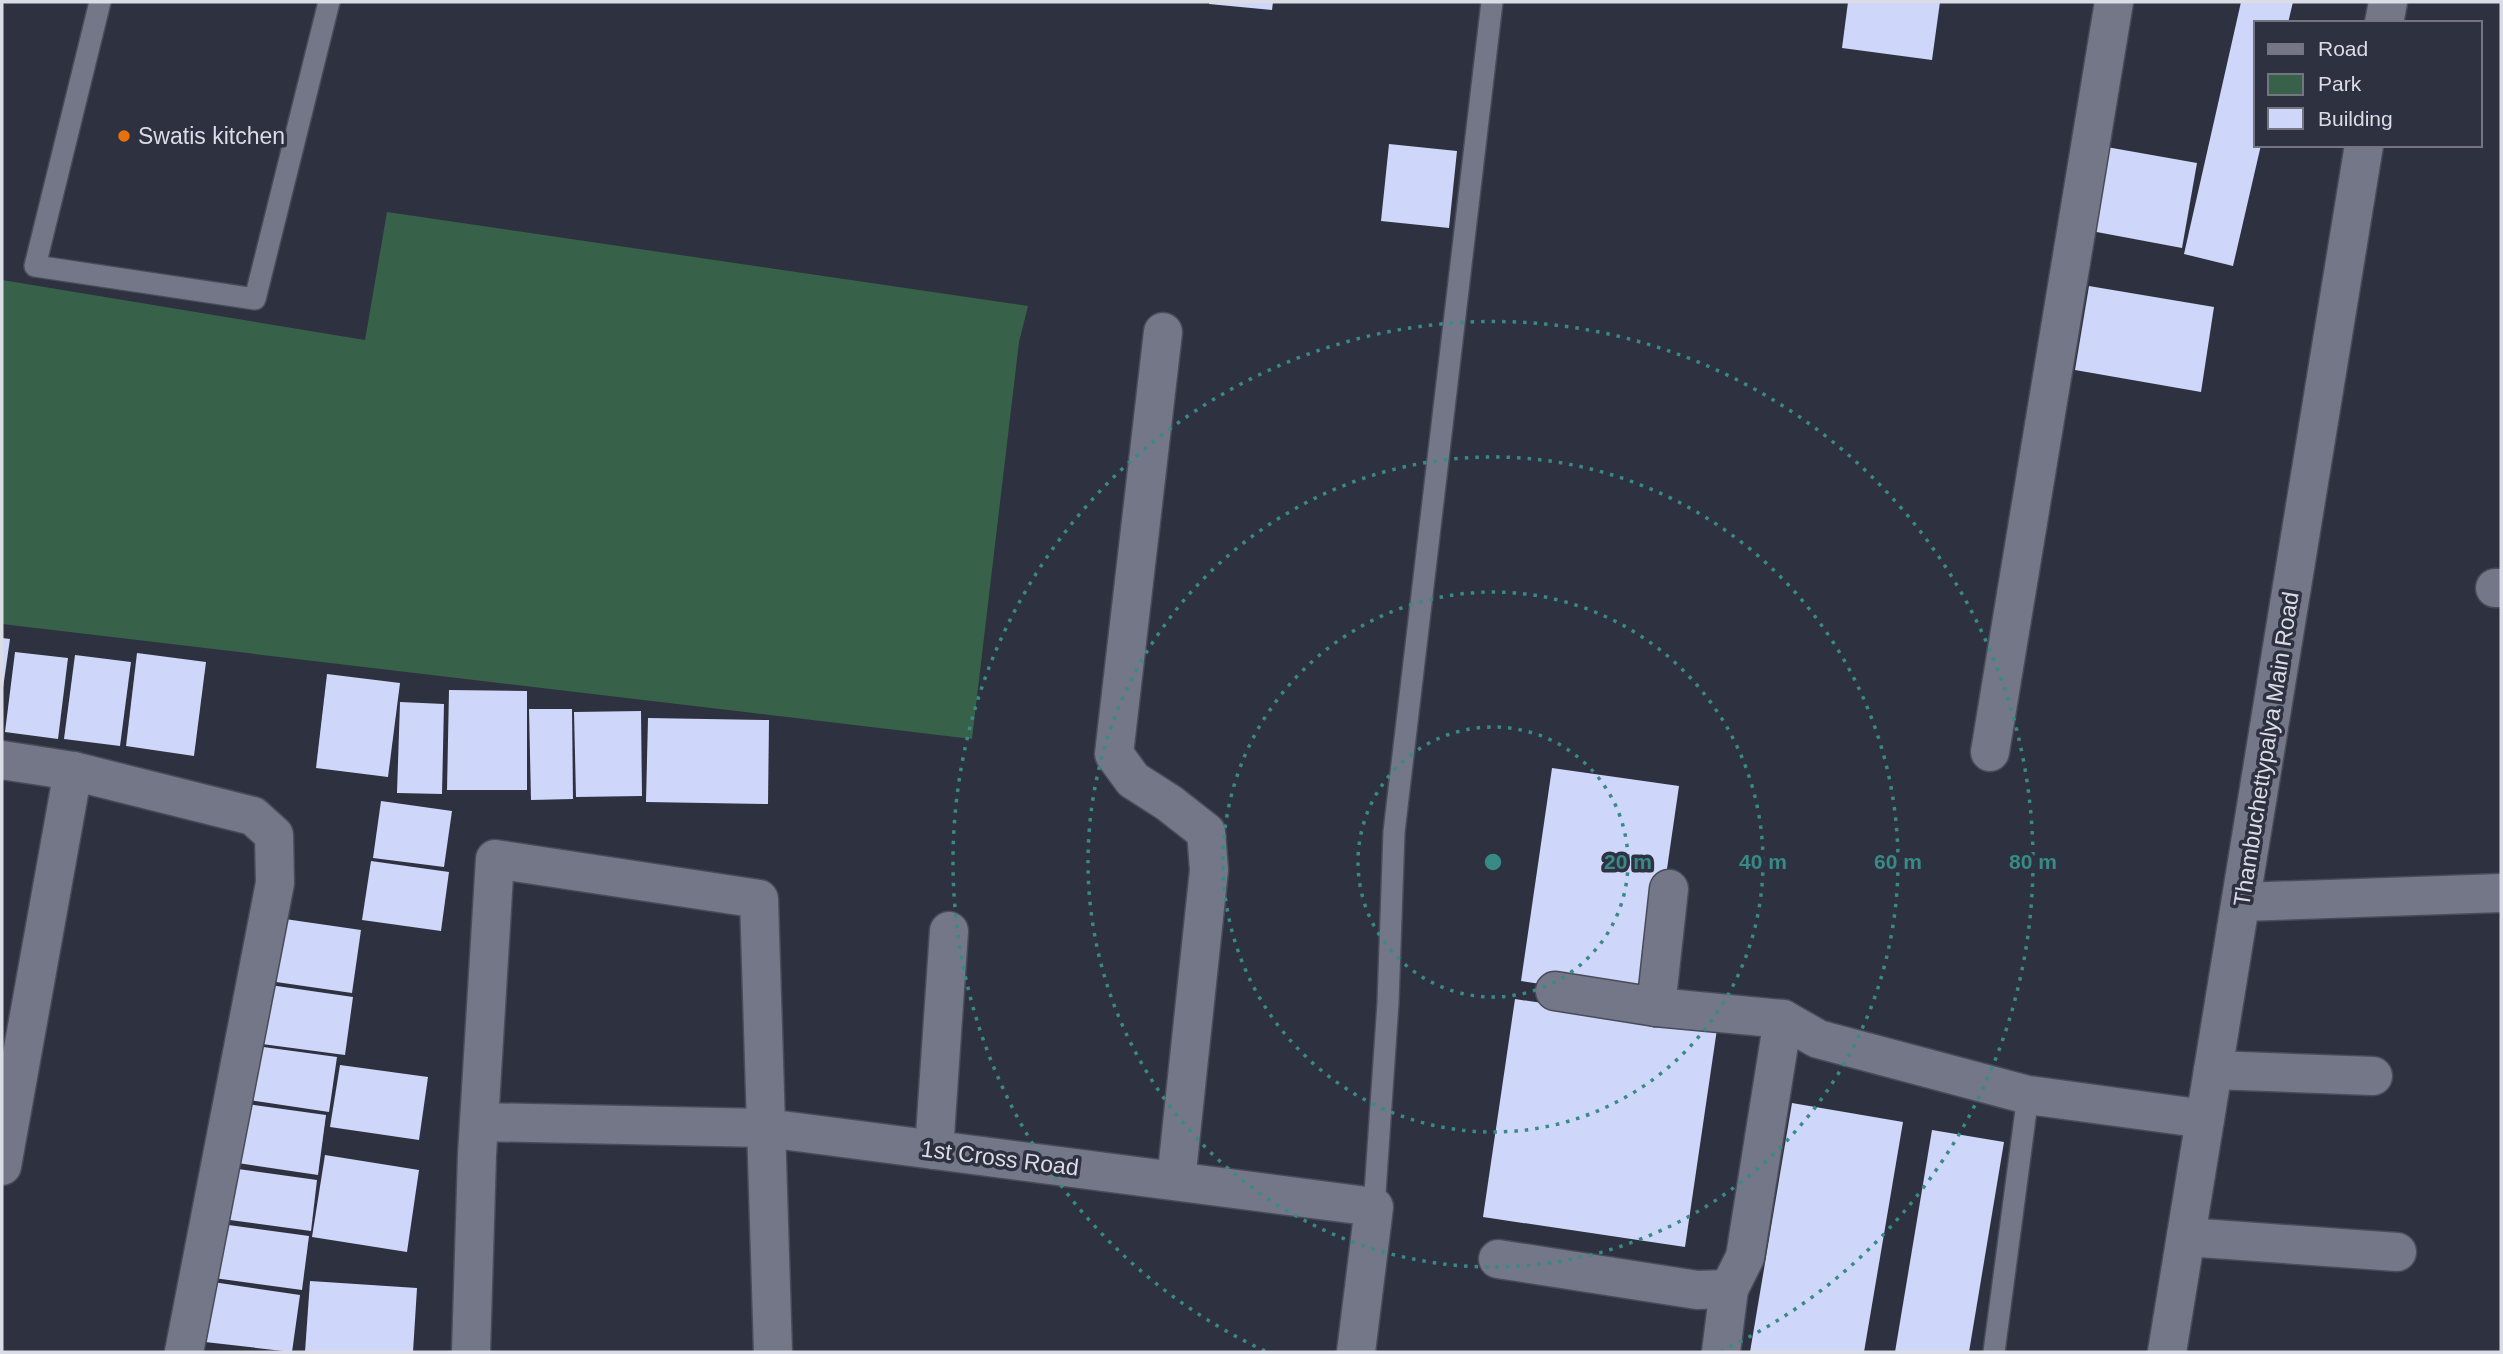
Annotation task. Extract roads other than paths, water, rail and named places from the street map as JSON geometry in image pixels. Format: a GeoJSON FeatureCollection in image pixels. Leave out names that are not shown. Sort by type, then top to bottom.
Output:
{"type":"FeatureCollection","features":[{"type":"Feature","properties":{"kind":"street"},"geometry":{"type":"LineString","coordinates":[[1990,752],[2114,2]]}},
{"type":"Feature","properties":{"kind":"street"},"geometry":{"type":"LineString","coordinates":[[2384,21],[2388,2]]}},
{"type":"Feature","properties":{"kind":"street","name":"Thambuchettypalya Main Road"},"geometry":{"type":"LineString","coordinates":[[2167,1352],[2364,147]]}},
{"type":"Feature","properties":{"kind":"street"},"geometry":{"type":"LineString","coordinates":[[1163,332],[1114,754],[1133,780],[1170,803],[1206,832],[1209,870],[1177,1181]]}},
{"type":"Feature","properties":{"kind":"street"},"geometry":{"type":"LineString","coordinates":[[2,760],[73,771],[253,816],[274,835],[275,883],[184,1352]]}},
{"type":"Feature","properties":{"kind":"street"},"geometry":{"type":"LineString","coordinates":[[2,1166],[73,771]]}},
{"type":"Feature","properties":{"kind":"street"},"geometry":{"type":"LineString","coordinates":[[471,1352],[480,1122],[495,859],[760,900],[773,1352]]}},
{"type":"Feature","properties":{"kind":"street"},"geometry":{"type":"LineString","coordinates":[[1656,1007],[1669,889]]}},
{"type":"Feature","properties":{"kind":"street"},"geometry":{"type":"LineString","coordinates":[[2241,902],[2501,893]]}},
{"type":"Feature","properties":{"kind":"street"},"geometry":{"type":"LineString","coordinates":[[934,1150],[950,931]]}},
{"type":"Feature","properties":{"kind":"street"},"geometry":{"type":"LineString","coordinates":[[1555,991],[1656,1007],[1783,1019],[1818,1039],[2028,1096],[2205,1119]]}},
{"type":"Feature","properties":{"kind":"street"},"geometry":{"type":"LineString","coordinates":[[1721,1352],[1730,1289],[1745,1257],[1783,1019]]}},
{"type":"Feature","properties":{"kind":"street"},"geometry":{"type":"LineString","coordinates":[[2213,1070],[2373,1076]]}},
{"type":"Feature","properties":{"kind":"street","name":"1st Cross Road"},"geometry":{"type":"LineString","coordinates":[[480,1122],[766,1128],[1374,1207]]}},
{"type":"Feature","properties":{"kind":"street"},"geometry":{"type":"LineString","coordinates":[[1356,1352],[1374,1207]]}},
{"type":"Feature","properties":{"kind":"street"},"geometry":{"type":"LineString","coordinates":[[2186,1237],[2397,1252]]}},
{"type":"Feature","properties":{"kind":"street"},"geometry":{"type":"LineString","coordinates":[[1498,1259],[1697,1290],[1730,1289]]}},
{"type":"Feature","properties":{"kind":"lane"},"geometry":{"type":"LineString","coordinates":[[100,2],[35,266],[255,299],[329,2]]}},
{"type":"Feature","properties":{"kind":"lane"},"geometry":{"type":"LineString","coordinates":[[1374,1207],[1388,1003],[1394,832],[1492,2]]}},
{"type":"Feature","properties":{"kind":"lane"},"geometry":{"type":"LineString","coordinates":[[1994,1352],[2028,1096]]}},
{"type":"Feature","properties":{"kind":"place","name":"Swatis kitchen"},"geometry":{"type":"Point","coordinates":[124,136]}}]}
